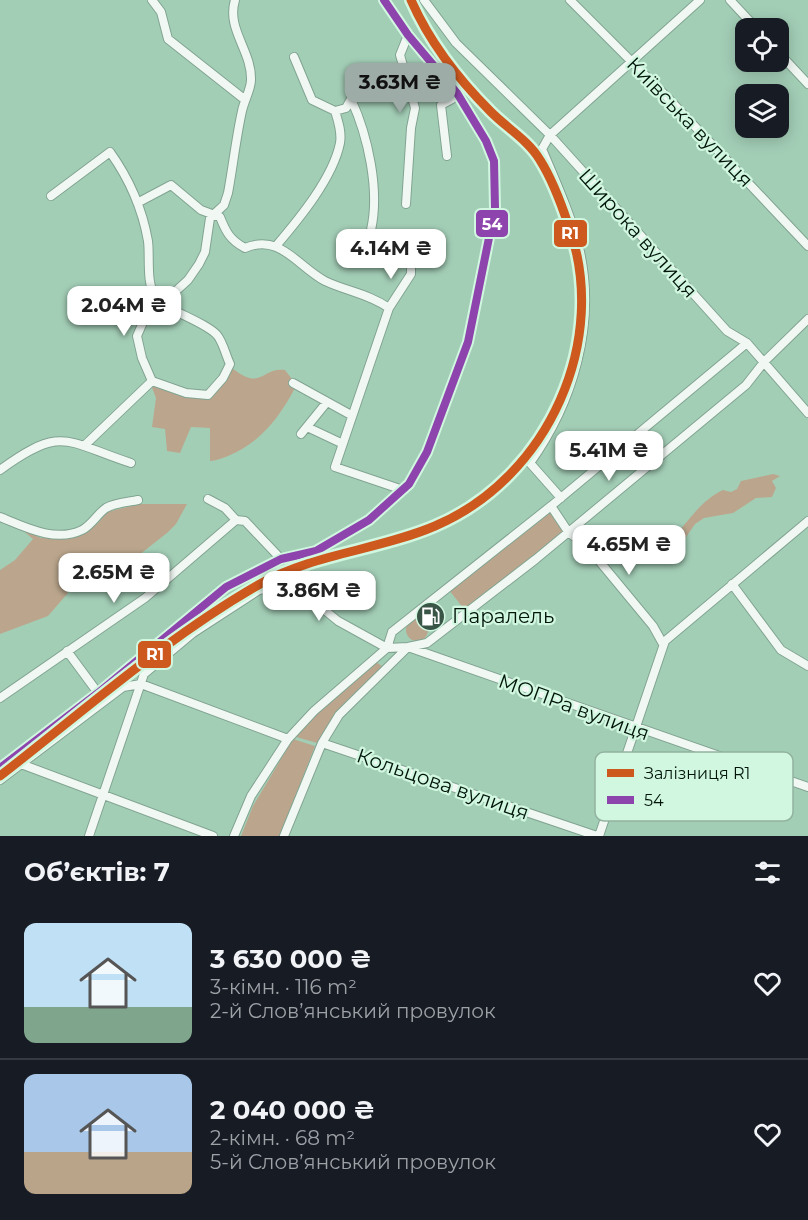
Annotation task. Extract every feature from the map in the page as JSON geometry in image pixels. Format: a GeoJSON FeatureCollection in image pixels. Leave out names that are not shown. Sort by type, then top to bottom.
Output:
{"type":"FeatureCollection","features":[{"type":"Feature","properties":{"kind":"street"},"geometry":{"type":"LineString","coordinates":[[152,0],[161,12],[168,39],[244,99]]}},
{"type":"Feature","properties":{"kind":"street"},"geometry":{"type":"LineString","coordinates":[[51,196],[110,152],[127,176],[139,202],[148,242],[153,293],[162,304],[174,308],[217,335],[230,364],[223,378],[208,394],[186,393],[152,381],[136,336],[144,320],[162,304],[188,280],[199,264],[205,252],[210,218],[217,214],[228,193],[244,99],[251,81],[247,60],[236,32],[232,10],[235,0]]}},
{"type":"Feature","properties":{"kind":"street"},"geometry":{"type":"LineString","coordinates":[[0,768],[98,693],[226,587],[281,559],[316,551],[369,520],[403,490],[427,452],[468,342],[495,208],[494,161],[485,140],[457,93],[408,35],[384,0]]}},
{"type":"Feature","properties":{"kind":"street","name":"Широка вулиця"},"geometry":{"type":"LineString","coordinates":[[424,0],[456,43],[550,135],[727,331],[747,343],[808,413]]}},
{"type":"Feature","properties":{"kind":"street","name":"Київська вулиця"},"geometry":{"type":"LineString","coordinates":[[570,0],[808,246]]}},
{"type":"Feature","properties":{"kind":"street"},"geometry":{"type":"LineString","coordinates":[[561,498],[530,463],[546,438],[573,379],[585,313],[580,253],[574,228],[542,149],[550,135],[633,63],[700,0]]}},
{"type":"Feature","properties":{"kind":"street"},"geometry":{"type":"LineString","coordinates":[[730,0],[747,18]]}},
{"type":"Feature","properties":{"kind":"street"},"geometry":{"type":"LineString","coordinates":[[406,204],[411,128],[415,108],[400,55],[408,35]]}},
{"type":"Feature","properties":{"kind":"street"},"geometry":{"type":"LineString","coordinates":[[294,57],[312,100],[334,111],[346,108],[351,99],[407,76]]}},
{"type":"Feature","properties":{"kind":"street"},"geometry":{"type":"LineString","coordinates":[[789,64],[808,84]]}},
{"type":"Feature","properties":{"kind":"street"},"geometry":{"type":"LineString","coordinates":[[447,156],[441,105],[457,93]]}},
{"type":"Feature","properties":{"kind":"street"},"geometry":{"type":"LineString","coordinates":[[351,99],[362,122],[368,146],[375,211],[371,230]]}},
{"type":"Feature","properties":{"kind":"street"},"geometry":{"type":"LineString","coordinates":[[276,246],[315,194],[333,161],[340,142],[334,111]]}},
{"type":"Feature","properties":{"kind":"street"},"geometry":{"type":"LineString","coordinates":[[139,202],[171,185],[201,210],[209,215],[217,214]]}},
{"type":"Feature","properties":{"kind":"street"},"geometry":{"type":"LineString","coordinates":[[217,214],[227,235],[245,248],[255,243],[276,246],[304,263],[322,279],[378,300],[388,308]]}},
{"type":"Feature","properties":{"kind":"street"},"geometry":{"type":"LineString","coordinates":[[403,490],[335,467],[341,443],[388,308],[411,274],[411,259]]}},
{"type":"Feature","properties":{"kind":"street"},"geometry":{"type":"LineString","coordinates":[[316,551],[301,568],[299,582],[304,594],[338,621],[387,648],[427,643],[569,532],[746,385],[764,362],[808,319]]}},
{"type":"Feature","properties":{"kind":"street"},"geometry":{"type":"LineString","coordinates":[[234,836],[251,796],[288,739],[314,711],[387,648],[392,632],[561,498],[747,343]]}},
{"type":"Feature","properties":{"kind":"street"},"geometry":{"type":"LineString","coordinates":[[85,445],[152,381]]}},
{"type":"Feature","properties":{"kind":"street"},"geometry":{"type":"LineString","coordinates":[[293,383],[351,415]]}},
{"type":"Feature","properties":{"kind":"street"},"geometry":{"type":"LineString","coordinates":[[301,434],[327,402]]}},
{"type":"Feature","properties":{"kind":"street"},"geometry":{"type":"LineString","coordinates":[[307,427],[341,443]]}},
{"type":"Feature","properties":{"kind":"street"},"geometry":{"type":"LineString","coordinates":[[0,470],[20,455],[50,441],[63,439],[131,463]]}},
{"type":"Feature","properties":{"kind":"street"},"geometry":{"type":"LineString","coordinates":[[208,499],[225,508],[236,520],[245,521],[281,559]]}},
{"type":"Feature","properties":{"kind":"street"},"geometry":{"type":"LineString","coordinates":[[0,518],[41,533],[60,534],[80,531],[98,518],[106,508],[138,500]]}},
{"type":"Feature","properties":{"kind":"street"},"geometry":{"type":"LineString","coordinates":[[551,506],[569,532],[586,545],[653,626],[663,644]]}},
{"type":"Feature","properties":{"kind":"street"},"geometry":{"type":"LineString","coordinates":[[0,698],[145,598],[236,520]]}},
{"type":"Feature","properties":{"kind":"street"},"geometry":{"type":"LineString","coordinates":[[626,752],[663,644],[670,635],[808,521]]}},
{"type":"Feature","properties":{"kind":"street"},"geometry":{"type":"LineString","coordinates":[[89,836],[144,674],[185,639],[258,590],[299,582]]}},
{"type":"Feature","properties":{"kind":"street"},"geometry":{"type":"LineString","coordinates":[[732,585],[781,650],[804,664],[808,654]]}},
{"type":"Feature","properties":{"kind":"street"},"geometry":{"type":"LineString","coordinates":[[284,836],[322,743],[339,716],[408,647]]}},
{"type":"Feature","properties":{"kind":"street","name":"МОПРа вулиця"},"geometry":{"type":"LineString","coordinates":[[408,647],[703,752]]}},
{"type":"Feature","properties":{"kind":"street"},"geometry":{"type":"LineString","coordinates":[[67,651],[98,693]]}},
{"type":"Feature","properties":{"kind":"street"},"geometry":{"type":"LineString","coordinates":[[0,780],[123,687],[141,684],[288,739]]}},
{"type":"Feature","properties":{"kind":"street","name":"Кольцова вулиця"},"geometry":{"type":"LineString","coordinates":[[322,743],[598,836]]}},
{"type":"Feature","properties":{"kind":"street"},"geometry":{"type":"LineString","coordinates":[[21,764],[213,836]]}},
{"type":"Feature","properties":{"kind":"street","name":"МОПРа вулиця"},"geometry":{"type":"LineString","coordinates":[[793,782],[808,787]]}},
{"type":"Feature","properties":{"kind":"street"},"geometry":{"type":"LineString","coordinates":[[598,836],[603,821]]}},
{"type":"Feature","properties":{"kind":"shaded area"},"geometry":{"type":"Polygon","coordinates":[[[232,368],[250,378],[285,370],[292,379],[288,384],[295,388],[268,428],[239,451],[210,461],[210,428],[191,427],[180,453],[167,451],[165,429],[152,427],[156,398],[151,385],[211,398],[232,368]]]}},
{"type":"Feature","properties":{"kind":"shaded area"},"geometry":{"type":"Polygon","coordinates":[[[773,474],[780,476],[772,481],[776,488],[772,497],[756,498],[733,513],[704,518],[695,524],[680,546],[661,554],[655,547],[666,542],[682,528],[712,496],[723,490],[731,492],[737,489],[741,481],[773,474]]]}},
{"type":"Feature","properties":{"kind":"shaded area"},"geometry":{"type":"Polygon","coordinates":[[[139,504],[187,504],[176,524],[167,533],[125,566],[108,558],[92,559],[84,563],[61,580],[68,593],[48,616],[0,634],[0,570],[15,560],[33,539],[20,528],[41,538],[80,536],[98,523],[107,512],[139,504]]]}},
{"type":"Feature","properties":{"kind":"shaded area"},"geometry":{"type":"Polygon","coordinates":[[[550,510],[564,532],[464,609],[449,590],[550,510]]]}},
{"type":"Feature","properties":{"kind":"shaded area"},"geometry":{"type":"Polygon","coordinates":[[[417,619],[425,622],[428,630],[425,638],[417,641],[409,638],[406,630],[409,622],[417,619]]]}},
{"type":"Feature","properties":{"kind":"shaded area"},"geometry":{"type":"Polygon","coordinates":[[[376,662],[382,666],[382,669],[337,711],[317,743],[296,737],[311,719],[376,662]]]}},
{"type":"Feature","properties":{"kind":"shaded area"},"geometry":{"type":"Polygon","coordinates":[[[293,739],[315,746],[280,836],[241,836],[253,806],[293,739]]]}},
{"type":"Feature","properties":{"kind":"rail line","name":"R1"},"geometry":{"type":"LineString","coordinates":[[0,776],[159,651],[260,584],[302,566],[414,534],[435,526],[475,504],[510,475],[538,440],[560,400],[575,358],[581,313],[579,268],[568,224],[556,191],[535,153],[491,112],[456,73],[436,45],[411,0]]}},
{"type":"Feature","properties":{"kind":"transit line","name":"54"},"geometry":{"type":"LineString","coordinates":[[0,768],[98,693],[226,587],[281,559],[316,551],[369,520],[409,484],[427,452],[468,342],[495,208],[494,161],[486,141],[457,93],[408,35],[384,0]]}},
{"type":"Feature","properties":{"kind":"place","name":"Паралель"},"geometry":{"type":"Point","coordinates":[431,616]}}]}
